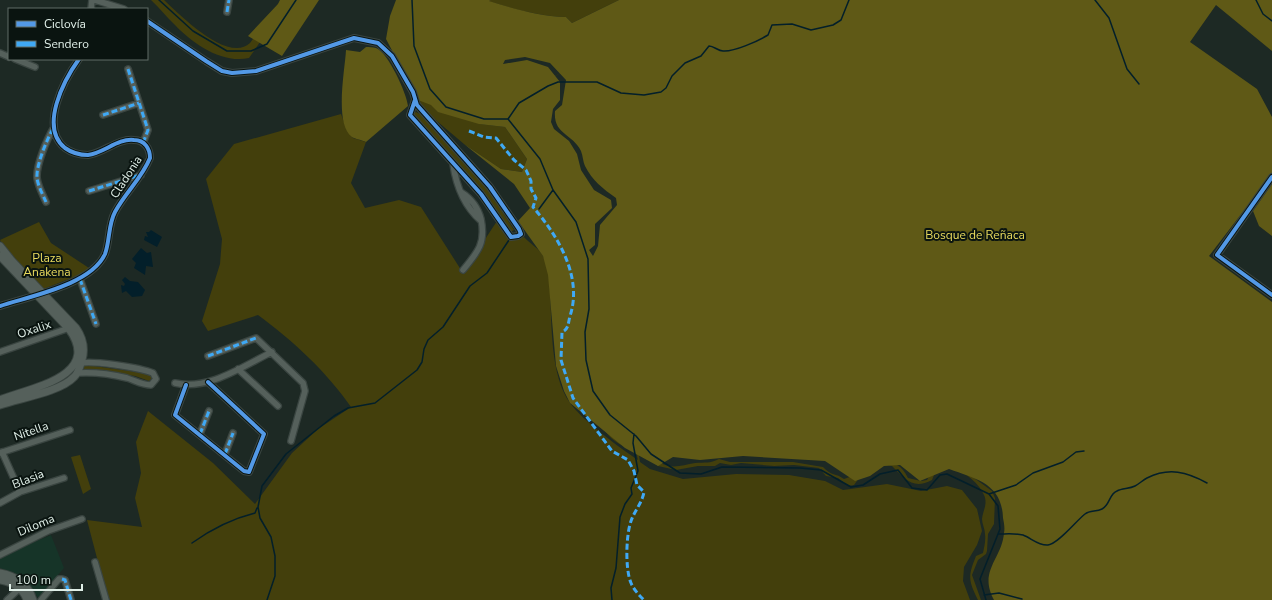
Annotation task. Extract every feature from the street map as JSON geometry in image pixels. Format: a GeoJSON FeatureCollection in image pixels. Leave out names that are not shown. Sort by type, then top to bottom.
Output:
{"type":"FeatureCollection","features":[{"type":"Feature","properties":{"kind":"street"},"geometry":{"type":"LineString","coordinates":[[94,0],[121,8]]}},
{"type":"Feature","properties":{"kind":"street"},"geometry":{"type":"LineString","coordinates":[[227,12],[229,0]]}},
{"type":"Feature","properties":{"kind":"street"},"geometry":{"type":"LineString","coordinates":[[148,22],[218,69],[232,73],[256,71],[354,38],[378,43],[392,56],[413,92],[415,100],[422,110],[490,187],[520,229],[521,234],[510,237],[481,194],[452,164],[410,115],[410,111],[415,100]]}},
{"type":"Feature","properties":{"kind":"street"},"geometry":{"type":"LineString","coordinates":[[18,60],[35,67]]}},
{"type":"Feature","properties":{"kind":"street"},"geometry":{"type":"LineString","coordinates":[[46,202],[38,180],[38,173],[49,137],[54,127],[55,113],[60,94],[77,60]]}},
{"type":"Feature","properties":{"kind":"street"},"geometry":{"type":"LineString","coordinates":[[128,69],[148,130],[143,143]]}},
{"type":"Feature","properties":{"kind":"street"},"geometry":{"type":"LineString","coordinates":[[103,115],[139,103]]}},
{"type":"Feature","properties":{"kind":"street"},"geometry":{"type":"LineString","coordinates":[[410,111],[422,110]]}},
{"type":"Feature","properties":{"kind":"street","name":"Cladonia"},"geometry":{"type":"LineString","coordinates":[[0,306],[80,279],[92,271],[102,258],[107,248],[114,213],[142,175],[150,158],[149,150],[143,143],[132,140],[92,154],[79,154],[63,146],[56,135],[54,127]]}},
{"type":"Feature","properties":{"kind":"street"},"geometry":{"type":"LineString","coordinates":[[452,164],[455,178],[461,192],[469,208],[481,221],[484,232],[480,246],[463,270]]}},
{"type":"Feature","properties":{"kind":"street"},"geometry":{"type":"LineString","coordinates":[[89,191],[142,175]]}},
{"type":"Feature","properties":{"kind":"street"},"geometry":{"type":"LineString","coordinates":[[455,178],[466,177]]}},
{"type":"Feature","properties":{"kind":"street"},"geometry":{"type":"LineString","coordinates":[[1272,177],[1217,255],[1272,295]]}},
{"type":"Feature","properties":{"kind":"street"},"geometry":{"type":"LineString","coordinates":[[0,246],[2,257],[72,327],[80,333],[83,345],[81,362],[77,373],[70,381],[54,388],[0,405]]}},
{"type":"Feature","properties":{"kind":"street"},"geometry":{"type":"LineString","coordinates":[[80,279],[96,324]]}},
{"type":"Feature","properties":{"kind":"street"},"geometry":{"type":"LineString","coordinates":[[0,400],[57,380],[67,373],[76,357],[76,347],[72,327]]}},
{"type":"Feature","properties":{"kind":"street","name":"Oxalix"},"geometry":{"type":"LineString","coordinates":[[0,352],[72,327]]}},
{"type":"Feature","properties":{"kind":"street"},"geometry":{"type":"LineString","coordinates":[[208,356],[257,338],[305,386],[290,441]]}},
{"type":"Feature","properties":{"kind":"street"},"geometry":{"type":"LineString","coordinates":[[175,383],[186,385],[208,382],[272,352]]}},
{"type":"Feature","properties":{"kind":"street"},"geometry":{"type":"LineString","coordinates":[[72,366],[81,362],[149,371],[154,374],[156,379],[151,385],[126,378],[95,373],[77,373]]}},
{"type":"Feature","properties":{"kind":"street"},"geometry":{"type":"LineString","coordinates":[[95,373],[95,367],[98,364]]}},
{"type":"Feature","properties":{"kind":"street"},"geometry":{"type":"LineString","coordinates":[[238,369],[278,406]]}},
{"type":"Feature","properties":{"kind":"street"},"geometry":{"type":"LineString","coordinates":[[186,385],[174,414],[244,471],[248,472],[251,470],[264,434],[208,382]]}},
{"type":"Feature","properties":{"kind":"street"},"geometry":{"type":"LineString","coordinates":[[200,434],[209,411]]}},
{"type":"Feature","properties":{"kind":"street","name":"Nitella"},"geometry":{"type":"LineString","coordinates":[[1,453],[70,430]]}},
{"type":"Feature","properties":{"kind":"street"},"geometry":{"type":"LineString","coordinates":[[225,454],[233,433]]}},
{"type":"Feature","properties":{"kind":"street"},"geometry":{"type":"LineString","coordinates":[[1,453],[20,492]]}},
{"type":"Feature","properties":{"kind":"street","name":"Blasia"},"geometry":{"type":"LineString","coordinates":[[0,503],[20,492],[64,478]]}},
{"type":"Feature","properties":{"kind":"street","name":"Diloma"},"geometry":{"type":"LineString","coordinates":[[0,555],[48,532],[82,519]]}},
{"type":"Feature","properties":{"kind":"street"},"geometry":{"type":"LineString","coordinates":[[95,562],[106,600]]}},
{"type":"Feature","properties":{"kind":"street"},"geometry":{"type":"LineString","coordinates":[[0,573],[21,581],[28,589],[33,600]]}},
{"type":"Feature","properties":{"kind":"street"},"geometry":{"type":"LineString","coordinates":[[41,600],[59,579],[65,580],[71,600]]}},
{"type":"Feature","properties":{"kind":"street"},"geometry":{"type":"LineString","coordinates":[[0,580],[9,582],[19,588],[27,600]]}},
{"type":"Feature","properties":{"kind":"street"},"geometry":{"type":"LineString","coordinates":[[7,600],[19,588]]}},
{"type":"Feature","properties":{"kind":"shaded area"},"geometry":{"type":"Polygon","coordinates":[[[51,535],[64,568],[38,598],[28,582],[17,574],[0,568],[0,559],[17,549],[51,535]]]}},
{"type":"Feature","properties":{"kind":"green space"},"geometry":{"type":"Polygon","coordinates":[[[151,0],[164,0],[204,35],[229,47],[241,48],[250,43],[281,0],[276,19],[249,58],[239,59],[218,55],[190,39],[151,0]]]}},
{"type":"Feature","properties":{"kind":"green space"},"geometry":{"type":"Polygon","coordinates":[[[280,0],[319,0],[282,56],[248,36],[280,0]]]}},
{"type":"Feature","properties":{"kind":"green space","name":"Bosque de Reñaca"},"geometry":{"type":"Polygon","coordinates":[[[396,0],[491,0],[489,1],[527,12],[566,17],[572,23],[619,0],[1272,0],[1272,51],[1216,5],[1190,42],[1257,89],[1272,117],[1272,174],[1209,256],[1272,302],[1272,600],[994,600],[990,590],[989,581],[992,565],[1002,542],[1004,533],[1002,507],[993,490],[986,484],[969,476],[949,469],[920,481],[900,465],[884,466],[870,476],[855,481],[825,461],[743,456],[700,460],[673,457],[658,466],[625,448],[570,403],[564,391],[556,366],[548,275],[543,256],[518,221],[530,208],[514,184],[464,144],[501,169],[522,172],[527,159],[505,127],[479,124],[438,112],[431,105],[418,100],[386,39],[390,16],[396,0]],[[525,57],[505,60],[503,64],[527,60],[548,67],[560,82],[560,100],[553,109],[551,122],[554,129],[569,141],[577,154],[581,170],[594,190],[611,200],[612,208],[595,224],[595,245],[589,250],[593,256],[598,246],[600,225],[617,205],[616,198],[594,180],[585,166],[581,151],[577,145],[557,125],[555,111],[562,105],[566,80],[550,63],[525,57]]]}},
{"type":"Feature","properties":{"kind":"green space"},"geometry":{"type":"Polygon","coordinates":[[[404,0],[408,0],[409,23],[425,73],[433,68],[444,87],[479,103],[479,109],[487,111],[514,104],[520,96],[541,82],[563,73],[541,83],[520,97],[514,106],[489,113],[502,118],[513,126],[571,215],[582,247],[591,292],[590,313],[583,322],[577,342],[583,355],[580,372],[589,384],[598,411],[613,436],[631,444],[641,452],[651,452],[656,460],[668,466],[681,466],[716,461],[719,459],[730,462],[793,462],[823,467],[829,472],[844,479],[869,470],[874,463],[885,462],[898,466],[908,478],[921,481],[927,480],[933,468],[948,464],[959,467],[992,491],[995,498],[994,524],[988,534],[987,551],[986,554],[978,560],[972,575],[981,600],[978,600],[972,588],[970,573],[976,556],[983,553],[985,532],[982,519],[985,498],[981,489],[976,483],[964,474],[957,471],[943,468],[936,470],[932,480],[920,484],[910,482],[892,466],[884,465],[879,466],[873,472],[862,474],[854,485],[848,486],[838,478],[826,476],[819,468],[794,465],[774,466],[741,463],[731,465],[720,463],[715,466],[698,466],[676,470],[658,466],[653,460],[639,455],[640,462],[650,469],[683,479],[736,474],[789,475],[825,481],[843,490],[887,484],[921,491],[947,486],[962,490],[977,509],[982,531],[977,545],[964,567],[963,581],[970,600],[108,600],[87,520],[142,527],[135,498],[141,473],[136,442],[148,411],[213,463],[255,504],[292,453],[318,429],[351,407],[331,381],[308,357],[284,335],[258,315],[208,331],[202,321],[220,264],[222,239],[206,179],[234,144],[341,114],[347,130],[353,138],[366,142],[351,183],[365,208],[399,200],[421,207],[463,273],[497,221],[513,240],[524,237],[542,253],[548,269],[555,364],[563,392],[570,403],[583,417],[638,460],[636,452],[617,443],[605,430],[598,417],[588,389],[577,371],[580,353],[574,343],[577,322],[585,305],[584,284],[578,252],[573,236],[547,184],[511,129],[500,122],[479,116],[480,124],[505,127],[527,159],[522,172],[501,169],[464,144],[425,111],[406,84],[420,75],[405,23],[404,0]]]}},
{"type":"Feature","properties":{"kind":"green space"},"geometry":{"type":"Polygon","coordinates":[[[619,0],[572,23],[566,17],[527,12],[488,1],[619,0]]]}},
{"type":"Feature","properties":{"kind":"green space"},"geometry":{"type":"Polygon","coordinates":[[[854,0],[852,20],[845,31],[848,26],[854,0]]]}},
{"type":"Feature","properties":{"kind":"green space"},"geometry":{"type":"Polygon","coordinates":[[[840,36],[815,45],[812,45],[840,36]]]}},
{"type":"Feature","properties":{"kind":"green space"},"geometry":{"type":"Polygon","coordinates":[[[366,47],[376,48],[386,57],[401,83],[408,106],[366,142],[352,137],[347,130],[343,121],[342,96],[346,50],[360,52],[366,47]]]}},
{"type":"Feature","properties":{"kind":"green space"},"geometry":{"type":"Polygon","coordinates":[[[718,56],[744,61],[718,57],[702,63],[693,64],[684,74],[678,87],[674,90],[659,98],[645,99],[622,93],[612,96],[587,88],[577,84],[565,73],[569,74],[583,86],[601,90],[612,95],[619,92],[646,98],[660,96],[676,88],[683,73],[692,64],[718,56]]]}},
{"type":"Feature","properties":{"kind":"green space"},"geometry":{"type":"Polygon","coordinates":[[[416,112],[422,115],[488,189],[514,230],[511,231],[483,192],[413,116],[413,113],[416,112]]]}},
{"type":"Feature","properties":{"kind":"green space"},"geometry":{"type":"Polygon","coordinates":[[[1272,184],[1272,236],[1259,226],[1253,211],[1272,184]]]}},
{"type":"Feature","properties":{"kind":"green space","name":"Plaza Anakena"},"geometry":{"type":"Polygon","coordinates":[[[39,222],[51,243],[89,268],[79,275],[41,290],[9,256],[0,240],[39,222]]]}},
{"type":"Feature","properties":{"kind":"green space"},"geometry":{"type":"Polygon","coordinates":[[[87,365],[151,374],[153,377],[149,381],[135,376],[84,370],[83,366],[87,365]]]}},
{"type":"Feature","properties":{"kind":"green space"},"geometry":{"type":"Polygon","coordinates":[[[80,455],[91,489],[83,494],[71,457],[80,455]]]}},
{"type":"Feature","properties":{"kind":"water"},"geometry":{"type":"Polygon","coordinates":[[[151,230],[162,237],[157,247],[144,240],[145,236],[148,237],[146,232],[151,230]]]}},
{"type":"Feature","properties":{"kind":"water"},"geometry":{"type":"Polygon","coordinates":[[[141,248],[147,253],[151,252],[153,267],[146,266],[145,275],[134,268],[136,263],[132,259],[141,248]]]}},
{"type":"Feature","properties":{"kind":"water"},"geometry":{"type":"Polygon","coordinates":[[[125,277],[130,281],[138,282],[145,290],[142,296],[132,297],[126,291],[122,293],[121,285],[124,286],[125,284],[122,280],[125,277]]]}},
{"type":"Feature","properties":{"kind":"waterway"},"geometry":{"type":"LineString","coordinates":[[159,0],[193,31],[227,51],[251,51],[267,44],[296,0]]}},
{"type":"Feature","properties":{"kind":"waterway"},"geometry":{"type":"LineString","coordinates":[[412,0],[414,46],[430,89],[446,107],[484,119],[508,119],[540,159],[553,190],[576,222],[588,259],[589,309],[585,332],[586,360],[593,391],[610,415],[636,436],[651,454],[680,473],[701,474],[722,467],[800,468],[821,470],[851,487],[863,485],[880,474],[898,470],[912,488],[927,490],[940,475],[947,474],[989,494],[998,506],[1000,529],[980,579],[986,600]]}},
{"type":"Feature","properties":{"kind":"waterway"},"geometry":{"type":"LineString","coordinates":[[508,119],[519,103],[548,86],[558,82],[597,82],[621,93],[644,95],[661,92],[666,88],[672,76],[685,63],[701,56],[709,46],[723,51],[739,48],[768,35],[772,25],[792,24],[811,30],[833,25],[841,20],[849,0]]}},
{"type":"Feature","properties":{"kind":"waterway"},"geometry":{"type":"LineString","coordinates":[[1095,0],[1109,18],[1127,69],[1139,84]]}},
{"type":"Feature","properties":{"kind":"waterway"},"geometry":{"type":"LineString","coordinates":[[1256,0],[1263,14],[1272,21]]}},
{"type":"Feature","properties":{"kind":"waterway"},"geometry":{"type":"LineString","coordinates":[[539,209],[553,190]]}},
{"type":"Feature","properties":{"kind":"waterway"},"geometry":{"type":"LineString","coordinates":[[267,600],[275,576],[275,556],[271,537],[260,518],[258,507],[262,486],[286,454],[334,416],[348,408],[375,403],[417,370],[422,362],[424,349],[428,340],[443,327],[470,286],[487,273],[509,240]]}},
{"type":"Feature","properties":{"kind":"waterway"},"geometry":{"type":"LineString","coordinates":[[612,600],[611,588],[616,568],[620,517],[625,504],[632,494],[631,488],[638,471],[633,443],[634,434]]}},
{"type":"Feature","properties":{"kind":"waterway"},"geometry":{"type":"LineString","coordinates":[[989,494],[1016,485],[1033,473],[1063,462],[1076,452],[1084,451]]}},
{"type":"Feature","properties":{"kind":"waterway"},"geometry":{"type":"LineString","coordinates":[[998,534],[1023,535],[1038,543],[1048,545],[1062,537],[1085,514],[1105,507],[1114,492],[1135,486],[1155,475],[1178,472],[1192,476],[1207,483]]}},
{"type":"Feature","properties":{"kind":"waterway"},"geometry":{"type":"LineString","coordinates":[[192,543],[222,525],[255,513],[257,508]]}},
{"type":"Feature","properties":{"kind":"waterway"},"geometry":{"type":"LineString","coordinates":[[984,595],[999,593],[1022,599]]}},
{"type":"Feature","properties":{"kind":"marked path"},"geometry":{"type":"LineString","coordinates":[[227,12],[229,0]]}},
{"type":"Feature","properties":{"kind":"marked path"},"geometry":{"type":"LineString","coordinates":[[128,69],[148,130],[143,143]]}},
{"type":"Feature","properties":{"kind":"marked path"},"geometry":{"type":"LineString","coordinates":[[103,115],[139,103]]}},
{"type":"Feature","properties":{"kind":"marked path"},"geometry":{"type":"LineString","coordinates":[[46,202],[38,184],[37,173],[42,152],[54,127]]}},
{"type":"Feature","properties":{"kind":"marked path"},"geometry":{"type":"LineString","coordinates":[[469,131],[484,137],[496,138],[514,160],[526,170],[531,181],[531,189],[536,198],[533,207],[551,231],[566,258],[571,272],[573,301],[568,326],[562,332],[561,360],[573,398],[612,451],[628,460],[634,471],[637,485],[644,492],[642,500],[634,513],[629,527],[627,552],[629,577],[631,583],[644,600]]}},
{"type":"Feature","properties":{"kind":"marked path"},"geometry":{"type":"LineString","coordinates":[[89,191],[140,175]]}},
{"type":"Feature","properties":{"kind":"marked path"},"geometry":{"type":"LineString","coordinates":[[80,279],[96,324]]}},
{"type":"Feature","properties":{"kind":"marked path"},"geometry":{"type":"LineString","coordinates":[[208,356],[256,338]]}},
{"type":"Feature","properties":{"kind":"marked path"},"geometry":{"type":"LineString","coordinates":[[200,434],[209,411]]}},
{"type":"Feature","properties":{"kind":"marked path"},"geometry":{"type":"LineString","coordinates":[[225,454],[233,433]]}},
{"type":"Feature","properties":{"kind":"marked path"},"geometry":{"type":"LineString","coordinates":[[62,579],[65,580],[71,600]]}},
{"type":"Feature","properties":{"kind":"cycle path"},"geometry":{"type":"LineString","coordinates":[[148,22],[222,71],[232,73],[256,71],[354,38],[378,43],[392,56],[413,92],[417,105],[490,187],[521,234],[511,237],[481,194],[410,115],[415,100]]}},
{"type":"Feature","properties":{"kind":"cycle path"},"geometry":{"type":"LineString","coordinates":[[0,306],[58,288],[87,274],[98,265],[105,254],[111,222],[115,212],[143,172],[150,158],[149,151],[146,146],[138,140],[122,141],[100,152],[88,155],[70,151],[65,148],[58,139],[54,128],[54,116],[57,104],[61,91],[78,60]]}},
{"type":"Feature","properties":{"kind":"cycle path"},"geometry":{"type":"LineString","coordinates":[[1272,177],[1217,255],[1272,295]]}},
{"type":"Feature","properties":{"kind":"cycle path"},"geometry":{"type":"LineString","coordinates":[[186,385],[175,415],[244,471],[249,472],[264,434],[208,382]]}}]}
